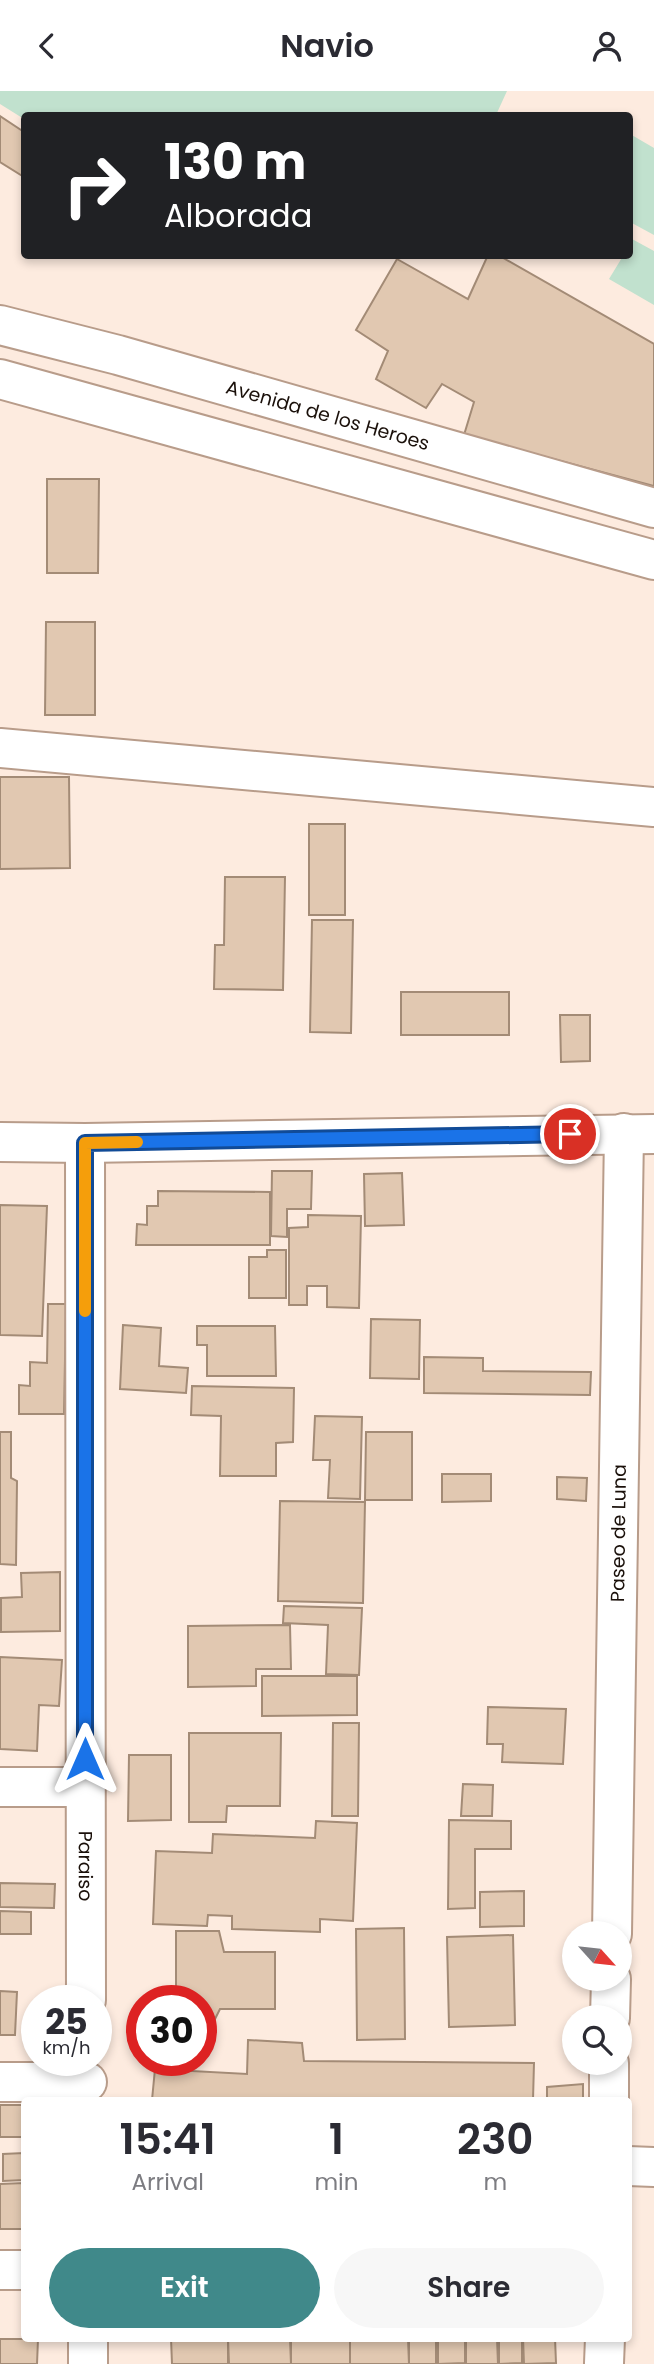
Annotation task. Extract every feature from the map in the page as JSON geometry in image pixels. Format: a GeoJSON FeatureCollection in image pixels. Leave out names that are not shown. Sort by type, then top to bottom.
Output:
{"type":"FeatureCollection","features":[{"type":"Feature","properties":{"kind":"street","name":"Avenida de los Heroes"},"geometry":{"type":"LineString","coordinates":[[0,325],[118,355],[654,508]]}},
{"type":"Feature","properties":{"kind":"street"},"geometry":{"type":"LineString","coordinates":[[0,379],[654,560]]}},
{"type":"Feature","properties":{"kind":"street"},"geometry":{"type":"LineString","coordinates":[[0,748],[654,807]]}},
{"type":"Feature","properties":{"kind":"street"},"geometry":{"type":"LineString","coordinates":[[0,1142],[639,1134]]}},
{"type":"Feature","properties":{"kind":"street","name":"Paseo de Luna"},"geometry":{"type":"LineString","coordinates":[[612,1921],[639,1134]]}},
{"type":"Feature","properties":{"kind":"street","name":"Paraiso"},"geometry":{"type":"LineString","coordinates":[[85,1143],[86,1985]]}},
{"type":"Feature","properties":{"kind":"street"},"geometry":{"type":"LineString","coordinates":[[0,1787],[85,1787]]}},
{"type":"Feature","properties":{"kind":"street"},"geometry":{"type":"LineString","coordinates":[[609,2097],[610,2075]]}},
{"type":"Feature","properties":{"kind":"street"},"geometry":{"type":"LineString","coordinates":[[0,2082],[87,2081]]}},
{"type":"Feature","properties":{"kind":"street"},"geometry":{"type":"LineString","coordinates":[[632,2166],[654,2167]]}},
{"type":"Feature","properties":{"kind":"street"},"geometry":{"type":"LineString","coordinates":[[0,2270],[21,2270]]}},
{"type":"Feature","properties":{"kind":"street"},"geometry":{"type":"LineString","coordinates":[[88,2342],[88,2364]]}},
{"type":"Feature","properties":{"kind":"green space"},"geometry":{"type":"Polygon","coordinates":[[[0,91],[507,91],[497,112],[21,112],[21,117],[0,104],[0,91]]]}},
{"type":"Feature","properties":{"kind":"green space"},"geometry":{"type":"Polygon","coordinates":[[[633,136],[654,148],[654,235],[633,224],[633,136]]]}},
{"type":"Feature","properties":{"kind":"green space"},"geometry":{"type":"Polygon","coordinates":[[[633,240],[654,251],[654,305],[609,279],[621,259],[633,259],[633,240]]]}},
{"type":"Feature","properties":{"kind":"building"},"geometry":{"type":"Polygon","coordinates":[[[0,116],[21,130],[21,175],[0,162],[0,116]]]}},
{"type":"Feature","properties":{"kind":"building"},"geometry":{"type":"Polygon","coordinates":[[[397,259],[468,299],[486,259],[505,259],[654,344],[654,486],[464,435],[474,402],[442,384],[426,408],[376,379],[388,351],[356,330],[397,259]]]}},
{"type":"Feature","properties":{"kind":"building"},"geometry":{"type":"Polygon","coordinates":[[[47,479],[99,479],[98,573],[47,573],[47,479]]]}},
{"type":"Feature","properties":{"kind":"building"},"geometry":{"type":"Polygon","coordinates":[[[46,622],[95,622],[95,715],[45,715],[46,622]]]}},
{"type":"Feature","properties":{"kind":"building"},"geometry":{"type":"Polygon","coordinates":[[[0,777],[69,777],[70,868],[0,869],[0,777]]]}},
{"type":"Feature","properties":{"kind":"building"},"geometry":{"type":"Polygon","coordinates":[[[309,824],[345,824],[345,915],[309,915],[309,824]]]}},
{"type":"Feature","properties":{"kind":"building"},"geometry":{"type":"Polygon","coordinates":[[[225,877],[285,877],[283,990],[214,989],[215,945],[224,945],[225,877]]]}},
{"type":"Feature","properties":{"kind":"building"},"geometry":{"type":"Polygon","coordinates":[[[312,920],[353,920],[351,1033],[310,1032],[312,920]]]}},
{"type":"Feature","properties":{"kind":"building"},"geometry":{"type":"Polygon","coordinates":[[[401,992],[509,992],[509,1035],[401,1035],[401,992]]]}},
{"type":"Feature","properties":{"kind":"building"},"geometry":{"type":"Polygon","coordinates":[[[560,1015],[590,1015],[590,1061],[561,1062],[560,1015]]]}},
{"type":"Feature","properties":{"kind":"building"},"geometry":{"type":"Polygon","coordinates":[[[272,1171],[312,1171],[311,1209],[287,1209],[287,1237],[271,1236],[272,1171]]]}},
{"type":"Feature","properties":{"kind":"building"},"geometry":{"type":"Polygon","coordinates":[[[402,1173],[404,1225],[365,1226],[364,1174],[402,1173]]]}},
{"type":"Feature","properties":{"kind":"building"},"geometry":{"type":"Polygon","coordinates":[[[158,1191],[270,1192],[270,1245],[136,1245],[137,1224],[147,1225],[147,1206],[158,1206],[158,1191]]]}},
{"type":"Feature","properties":{"kind":"building"},"geometry":{"type":"Polygon","coordinates":[[[0,1205],[47,1206],[42,1336],[0,1335],[0,1205]]]}},
{"type":"Feature","properties":{"kind":"building"},"geometry":{"type":"Polygon","coordinates":[[[308,1215],[361,1216],[359,1308],[327,1307],[327,1286],[307,1286],[307,1305],[289,1305],[289,1228],[308,1227],[308,1215]]]}},
{"type":"Feature","properties":{"kind":"building"},"geometry":{"type":"Polygon","coordinates":[[[267,1250],[286,1250],[286,1298],[249,1298],[249,1257],[267,1257],[267,1250]]]}},
{"type":"Feature","properties":{"kind":"building"},"geometry":{"type":"Polygon","coordinates":[[[48,1304],[66,1304],[64,1414],[19,1414],[19,1385],[30,1386],[30,1362],[47,1363],[48,1304]]]}},
{"type":"Feature","properties":{"kind":"building"},"geometry":{"type":"Polygon","coordinates":[[[371,1319],[420,1320],[419,1379],[370,1378],[371,1319]]]}},
{"type":"Feature","properties":{"kind":"building"},"geometry":{"type":"Polygon","coordinates":[[[123,1325],[161,1328],[159,1366],[188,1368],[186,1393],[120,1389],[123,1325]]]}},
{"type":"Feature","properties":{"kind":"building"},"geometry":{"type":"Polygon","coordinates":[[[197,1326],[275,1326],[276,1376],[207,1376],[207,1345],[197,1345],[197,1326]]]}},
{"type":"Feature","properties":{"kind":"building"},"geometry":{"type":"Polygon","coordinates":[[[424,1357],[483,1358],[483,1371],[591,1372],[590,1395],[424,1393],[424,1357]]]}},
{"type":"Feature","properties":{"kind":"building"},"geometry":{"type":"Polygon","coordinates":[[[192,1386],[294,1388],[293,1442],[276,1443],[276,1476],[220,1476],[221,1416],[191,1415],[192,1386]]]}},
{"type":"Feature","properties":{"kind":"building"},"geometry":{"type":"Polygon","coordinates":[[[315,1416],[362,1417],[360,1499],[328,1498],[330,1460],[313,1460],[315,1416]]]}},
{"type":"Feature","properties":{"kind":"building"},"geometry":{"type":"Polygon","coordinates":[[[0,1432],[11,1432],[11,1478],[17,1481],[16,1565],[0,1564],[0,1432]]]}},
{"type":"Feature","properties":{"kind":"building"},"geometry":{"type":"Polygon","coordinates":[[[366,1432],[412,1432],[412,1500],[365,1500],[366,1432]]]}},
{"type":"Feature","properties":{"kind":"building"},"geometry":{"type":"Polygon","coordinates":[[[442,1474],[491,1474],[491,1501],[442,1502],[442,1474]]]}},
{"type":"Feature","properties":{"kind":"building"},"geometry":{"type":"Polygon","coordinates":[[[557,1477],[587,1478],[586,1501],[557,1499],[557,1477]]]}},
{"type":"Feature","properties":{"kind":"building"},"geometry":{"type":"Polygon","coordinates":[[[280,1501],[365,1502],[363,1603],[278,1601],[280,1501]]]}},
{"type":"Feature","properties":{"kind":"building"},"geometry":{"type":"Polygon","coordinates":[[[60,1572],[60,1631],[1,1632],[1,1598],[22,1597],[21,1573],[60,1572]]]}},
{"type":"Feature","properties":{"kind":"building"},"geometry":{"type":"Polygon","coordinates":[[[284,1606],[362,1608],[359,1675],[326,1674],[328,1625],[283,1623],[284,1606]]]}},
{"type":"Feature","properties":{"kind":"building"},"geometry":{"type":"Polygon","coordinates":[[[290,1625],[291,1669],[256,1669],[256,1686],[188,1687],[188,1626],[290,1625]]]}},
{"type":"Feature","properties":{"kind":"building"},"geometry":{"type":"Polygon","coordinates":[[[0,1657],[62,1660],[59,1706],[39,1705],[37,1751],[0,1749],[0,1657]]]}},
{"type":"Feature","properties":{"kind":"building"},"geometry":{"type":"Polygon","coordinates":[[[262,1676],[357,1676],[357,1715],[262,1716],[262,1676]]]}},
{"type":"Feature","properties":{"kind":"building"},"geometry":{"type":"Polygon","coordinates":[[[488,1707],[566,1709],[563,1764],[502,1762],[503,1744],[487,1744],[488,1707]]]}},
{"type":"Feature","properties":{"kind":"building"},"geometry":{"type":"Polygon","coordinates":[[[333,1723],[359,1723],[358,1816],[332,1816],[333,1723]]]}},
{"type":"Feature","properties":{"kind":"building"},"geometry":{"type":"Polygon","coordinates":[[[189,1733],[281,1733],[280,1806],[227,1806],[226,1822],[189,1822],[189,1733]]]}},
{"type":"Feature","properties":{"kind":"building"},"geometry":{"type":"Polygon","coordinates":[[[129,1755],[171,1755],[171,1820],[128,1821],[129,1755]]]}},
{"type":"Feature","properties":{"kind":"building"},"geometry":{"type":"Polygon","coordinates":[[[463,1784],[493,1785],[492,1816],[461,1816],[463,1784]]]}},
{"type":"Feature","properties":{"kind":"building"},"geometry":{"type":"Polygon","coordinates":[[[449,1820],[511,1821],[511,1849],[475,1849],[475,1908],[448,1909],[449,1820]]]}},
{"type":"Feature","properties":{"kind":"building"},"geometry":{"type":"Polygon","coordinates":[[[316,1821],[357,1823],[353,1921],[320,1919],[320,1932],[232,1929],[232,1916],[208,1915],[207,1926],[153,1924],[156,1851],[212,1853],[213,1834],[315,1838],[316,1821]]]}},
{"type":"Feature","properties":{"kind":"building"},"geometry":{"type":"Polygon","coordinates":[[[0,1883],[55,1884],[54,1908],[0,1907],[0,1883]]]}},
{"type":"Feature","properties":{"kind":"building"},"geometry":{"type":"Polygon","coordinates":[[[524,1891],[524,1926],[480,1927],[480,1892],[524,1891]]]}},
{"type":"Feature","properties":{"kind":"building"},"geometry":{"type":"Polygon","coordinates":[[[0,1911],[31,1912],[31,1934],[0,1934],[0,1911]]]}},
{"type":"Feature","properties":{"kind":"building"},"geometry":{"type":"Polygon","coordinates":[[[404,1928],[405,2039],[357,2040],[356,1929],[404,1928]]]}},
{"type":"Feature","properties":{"kind":"building"},"geometry":{"type":"Polygon","coordinates":[[[176,1931],[219,1931],[224,1952],[275,1952],[275,2009],[220,2009],[217,2015],[217,1985],[176,1985],[176,1931]]]}},
{"type":"Feature","properties":{"kind":"building"},"geometry":{"type":"Polygon","coordinates":[[[513,1935],[515,2025],[449,2027],[447,1937],[513,1935]]]}},
{"type":"Feature","properties":{"kind":"building"},"geometry":{"type":"Polygon","coordinates":[[[0,1991],[17,1992],[15,2035],[0,2035],[0,1991]]]}},
{"type":"Feature","properties":{"kind":"building"},"geometry":{"type":"Polygon","coordinates":[[[248,2040],[302,2043],[304,2061],[534,2063],[533,2097],[152,2097],[154,2076],[217,2076],[217,2072],[247,2074],[248,2040]]]}},
{"type":"Feature","properties":{"kind":"building"},"geometry":{"type":"Polygon","coordinates":[[[583,2084],[583,2097],[547,2097],[547,2087],[583,2084]]]}},
{"type":"Feature","properties":{"kind":"building"},"geometry":{"type":"Polygon","coordinates":[[[0,2105],[21,2105],[21,2137],[0,2137],[0,2105]]]}},
{"type":"Feature","properties":{"kind":"building"},"geometry":{"type":"Polygon","coordinates":[[[21,2153],[21,2180],[3,2181],[3,2154],[21,2153]]]}},
{"type":"Feature","properties":{"kind":"building"},"geometry":{"type":"Polygon","coordinates":[[[21,2183],[21,2229],[0,2229],[0,2184],[21,2183]]]}},
{"type":"Feature","properties":{"kind":"building"},"geometry":{"type":"Polygon","coordinates":[[[0,2339],[38,2342],[37,2364],[0,2364],[0,2339]]]}},
{"type":"Feature","properties":{"kind":"building"},"geometry":{"type":"Polygon","coordinates":[[[171,2342],[228,2342],[228,2364],[172,2364],[171,2342]]]}},
{"type":"Feature","properties":{"kind":"building"},"geometry":{"type":"Polygon","coordinates":[[[228,2342],[290,2342],[291,2364],[229,2364],[228,2342]]]}},
{"type":"Feature","properties":{"kind":"building"},"geometry":{"type":"Polygon","coordinates":[[[291,2342],[350,2342],[350,2364],[291,2364],[291,2342]]]}},
{"type":"Feature","properties":{"kind":"building"},"geometry":{"type":"Polygon","coordinates":[[[350,2342],[408,2342],[409,2364],[350,2364],[350,2342]]]}},
{"type":"Feature","properties":{"kind":"building"},"geometry":{"type":"Polygon","coordinates":[[[409,2342],[436,2342],[436,2364],[409,2364],[409,2342]]]}},
{"type":"Feature","properties":{"kind":"building"},"geometry":{"type":"Polygon","coordinates":[[[438,2342],[465,2342],[465,2363],[438,2364],[438,2342]]]}},
{"type":"Feature","properties":{"kind":"building"},"geometry":{"type":"Polygon","coordinates":[[[466,2342],[497,2342],[498,2364],[466,2364],[466,2342]]]}},
{"type":"Feature","properties":{"kind":"building"},"geometry":{"type":"Polygon","coordinates":[[[499,2342],[522,2342],[522,2363],[499,2364],[499,2342]]]}},
{"type":"Feature","properties":{"kind":"building"},"geometry":{"type":"Polygon","coordinates":[[[523,2342],[555,2342],[556,2363],[524,2364],[523,2342]]]}},
{"type":"Feature","properties":{"kind":"slow traffic"},"geometry":{"type":"LineString","coordinates":[[85,1311],[85,1143],[137,1142]]}},
{"type":"Feature","properties":{"kind":"route"},"geometry":{"type":"LineString","coordinates":[[85,1759],[85,1143],[570,1134]]}}]}
